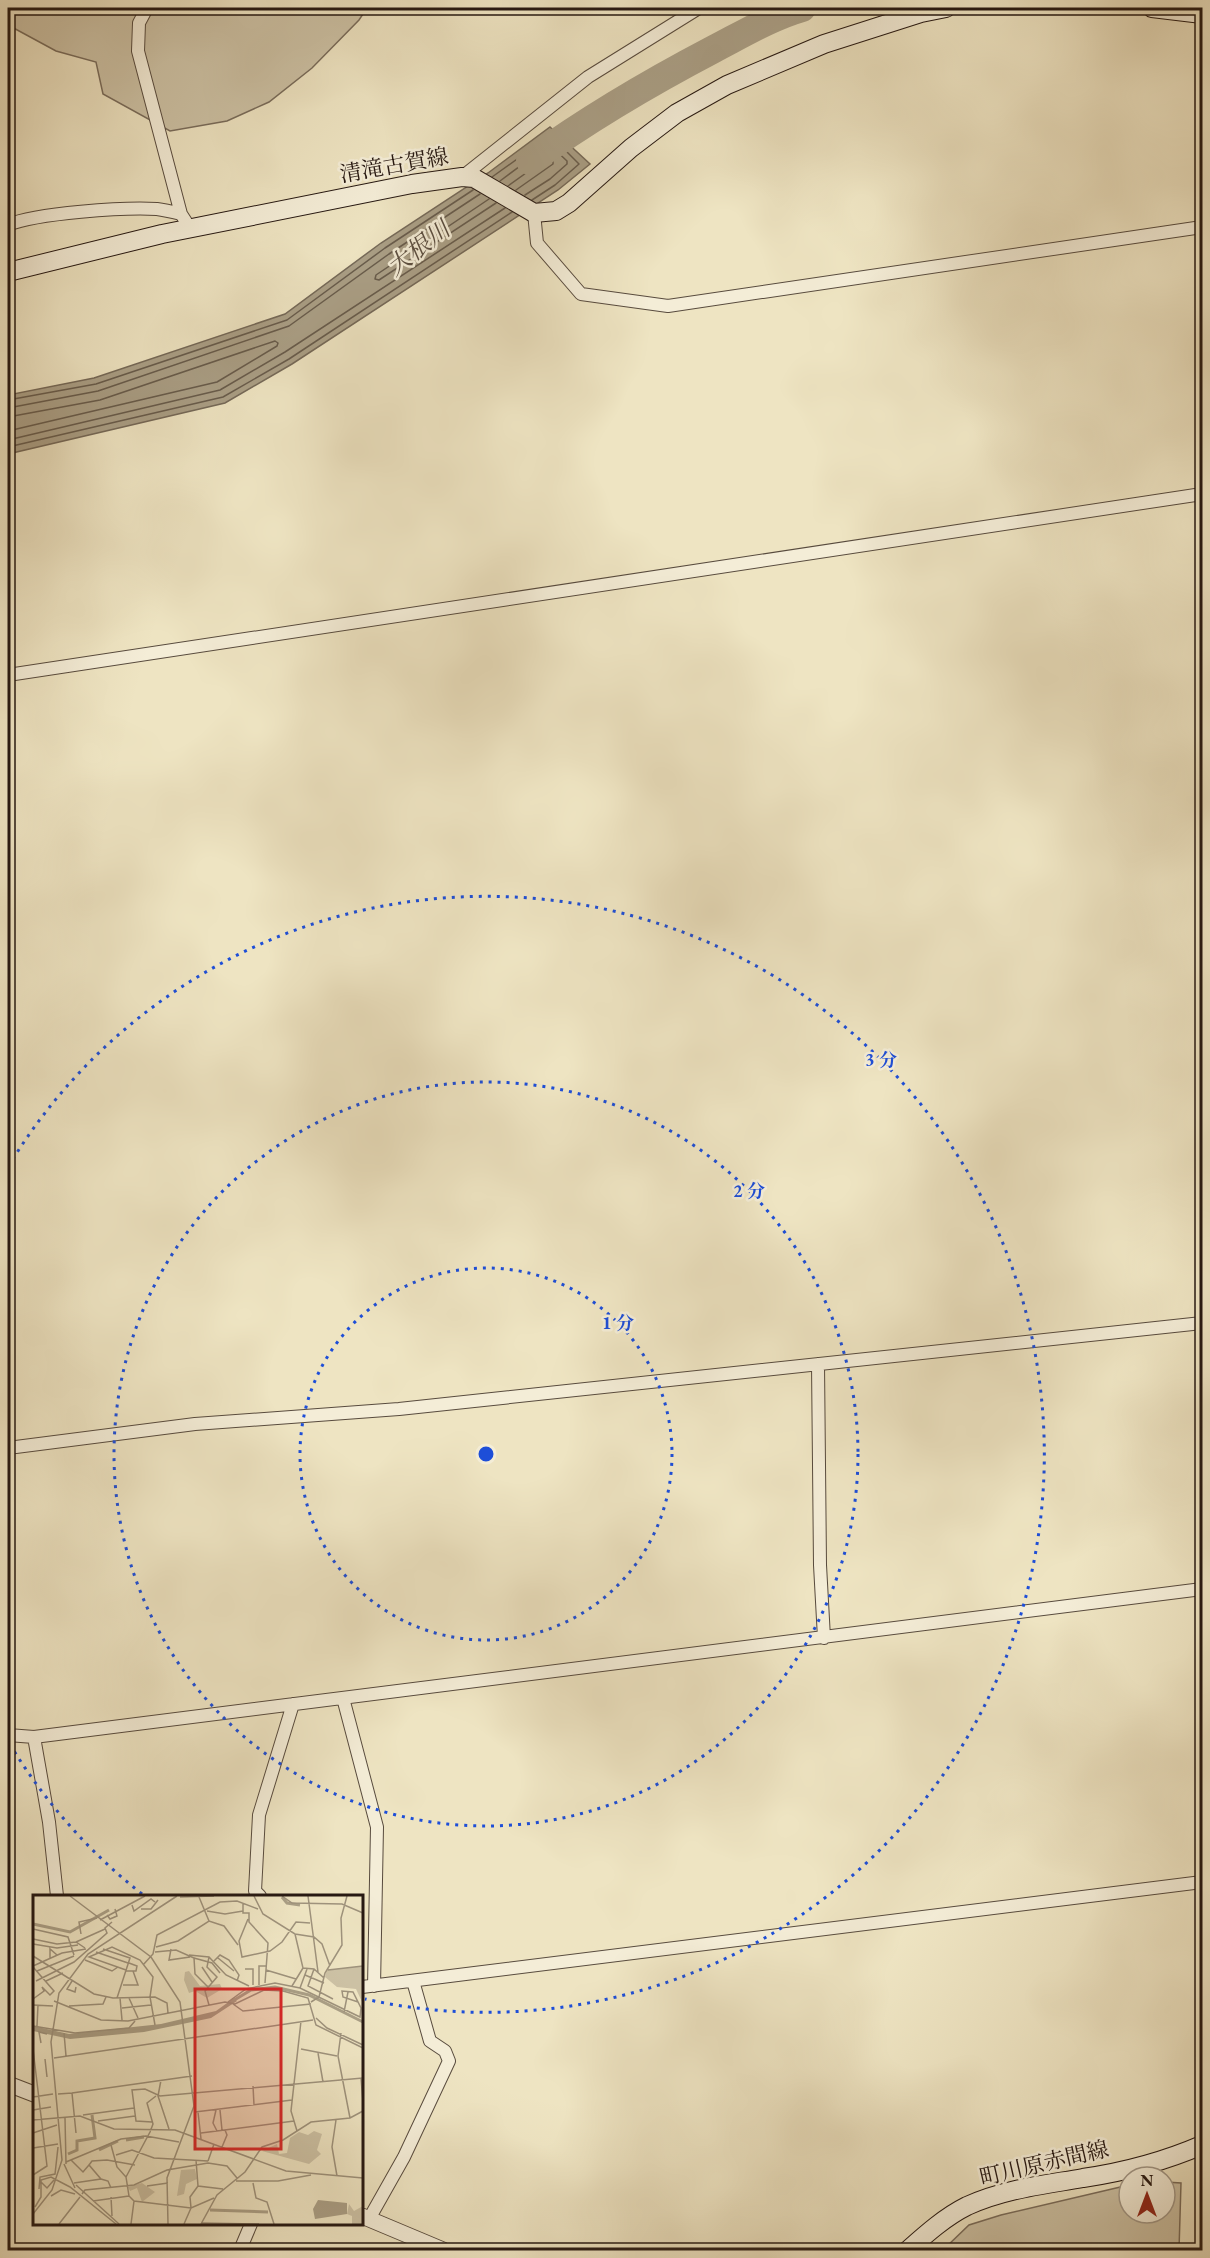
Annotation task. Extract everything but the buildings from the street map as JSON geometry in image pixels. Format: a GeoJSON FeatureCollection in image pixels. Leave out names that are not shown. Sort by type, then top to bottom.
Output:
{"type":"FeatureCollection","features":[{"type":"Feature","properties":{"kind":"main road"},"geometry":{"type":"LineString","coordinates":[[530,212],[556,212],[569,204],[631,147],[677,113],[727,85],[824,44],[910,16],[946,8]]}},
{"type":"Feature","properties":{"kind":"main road"},"geometry":{"type":"LineString","coordinates":[[1152,8],[1203,14]]}},
{"type":"Feature","properties":{"kind":"main road","name":"清滝古賀線"},"geometry":{"type":"LineString","coordinates":[[8,272],[186,221],[468,177],[530,212]]}},
{"type":"Feature","properties":{"kind":"main road","name":"町川原赤間線"},"geometry":{"type":"LineString","coordinates":[[908,2250],[946,2219],[987,2198],[1030,2187],[1124,2170],[1164,2160],[1203,2145]]}},
{"type":"Feature","properties":{"kind":"street"},"geometry":{"type":"LineString","coordinates":[[147,8],[139,23],[138,51],[186,221]]}},
{"type":"Feature","properties":{"kind":"street"},"geometry":{"type":"LineString","coordinates":[[468,177],[588,77],[699,8]]}},
{"type":"Feature","properties":{"kind":"street"},"geometry":{"type":"LineString","coordinates":[[8,225],[25,219],[116,210],[158,209],[186,221]]}},
{"type":"Feature","properties":{"kind":"street"},"geometry":{"type":"LineString","coordinates":[[530,212],[537,243],[580,294],[668,306],[1203,227]]}},
{"type":"Feature","properties":{"kind":"street"},"geometry":{"type":"LineString","coordinates":[[8,675],[1203,494]]}},
{"type":"Feature","properties":{"kind":"street"},"geometry":{"type":"LineString","coordinates":[[8,1448],[195,1424],[399,1409],[1203,1323]]}},
{"type":"Feature","properties":{"kind":"street"},"geometry":{"type":"LineString","coordinates":[[818,1364],[820,1564],[824,1638]]}},
{"type":"Feature","properties":{"kind":"street"},"geometry":{"type":"LineString","coordinates":[[8,1735],[34,1737],[1203,1589]]}},
{"type":"Feature","properties":{"kind":"street"},"geometry":{"type":"LineString","coordinates":[[343,1698],[377,1827],[368,1986],[1203,1882]]}},
{"type":"Feature","properties":{"kind":"street"},"geometry":{"type":"LineString","coordinates":[[259,1895],[255,1891],[259,1815],[294,1704]]}},
{"type":"Feature","properties":{"kind":"street"},"geometry":{"type":"LineString","coordinates":[[34,1737],[49,1822],[57,1895]]}},
{"type":"Feature","properties":{"kind":"street"},"geometry":{"type":"LineString","coordinates":[[413,1981],[430,2041],[445,2051],[449,2061],[404,2157],[365,2218],[443,2250]]}},
{"type":"Feature","properties":{"kind":"street"},"geometry":{"type":"LineString","coordinates":[[8,2084],[33,2094]]}},
{"type":"Feature","properties":{"kind":"street"},"geometry":{"type":"LineString","coordinates":[[240,2250],[249,2225]]}},
{"type":"Feature","properties":{"kind":"shaded area"},"geometry":{"type":"Polygon","coordinates":[[[8,8],[367,8],[359,20],[312,68],[269,102],[227,121],[170,131],[103,94],[96,62],[56,51],[8,25],[8,8]]]}},
{"type":"Feature","properties":{"kind":"shaded area"},"geometry":{"type":"Polygon","coordinates":[[[1177,2183],[1181,2183],[1179,2250],[943,2250],[969,2225],[1001,2215],[1117,2188],[1117,2225],[1177,2225],[1177,2183]]]}},
{"type":"Feature","properties":{"kind":"water"},"geometry":{"type":"Polygon","coordinates":[[[550,127],[590,164],[558,190],[292,364],[225,403],[8,454],[8,395],[94,378],[285,314],[381,243],[488,173],[550,127]]]}},
{"type":"Feature","properties":{"kind":"waterway","name":"大根川"},"geometry":{"type":"LineString","coordinates":[[530,161],[597,116],[667,75],[757,26],[802,8]]}}]}
